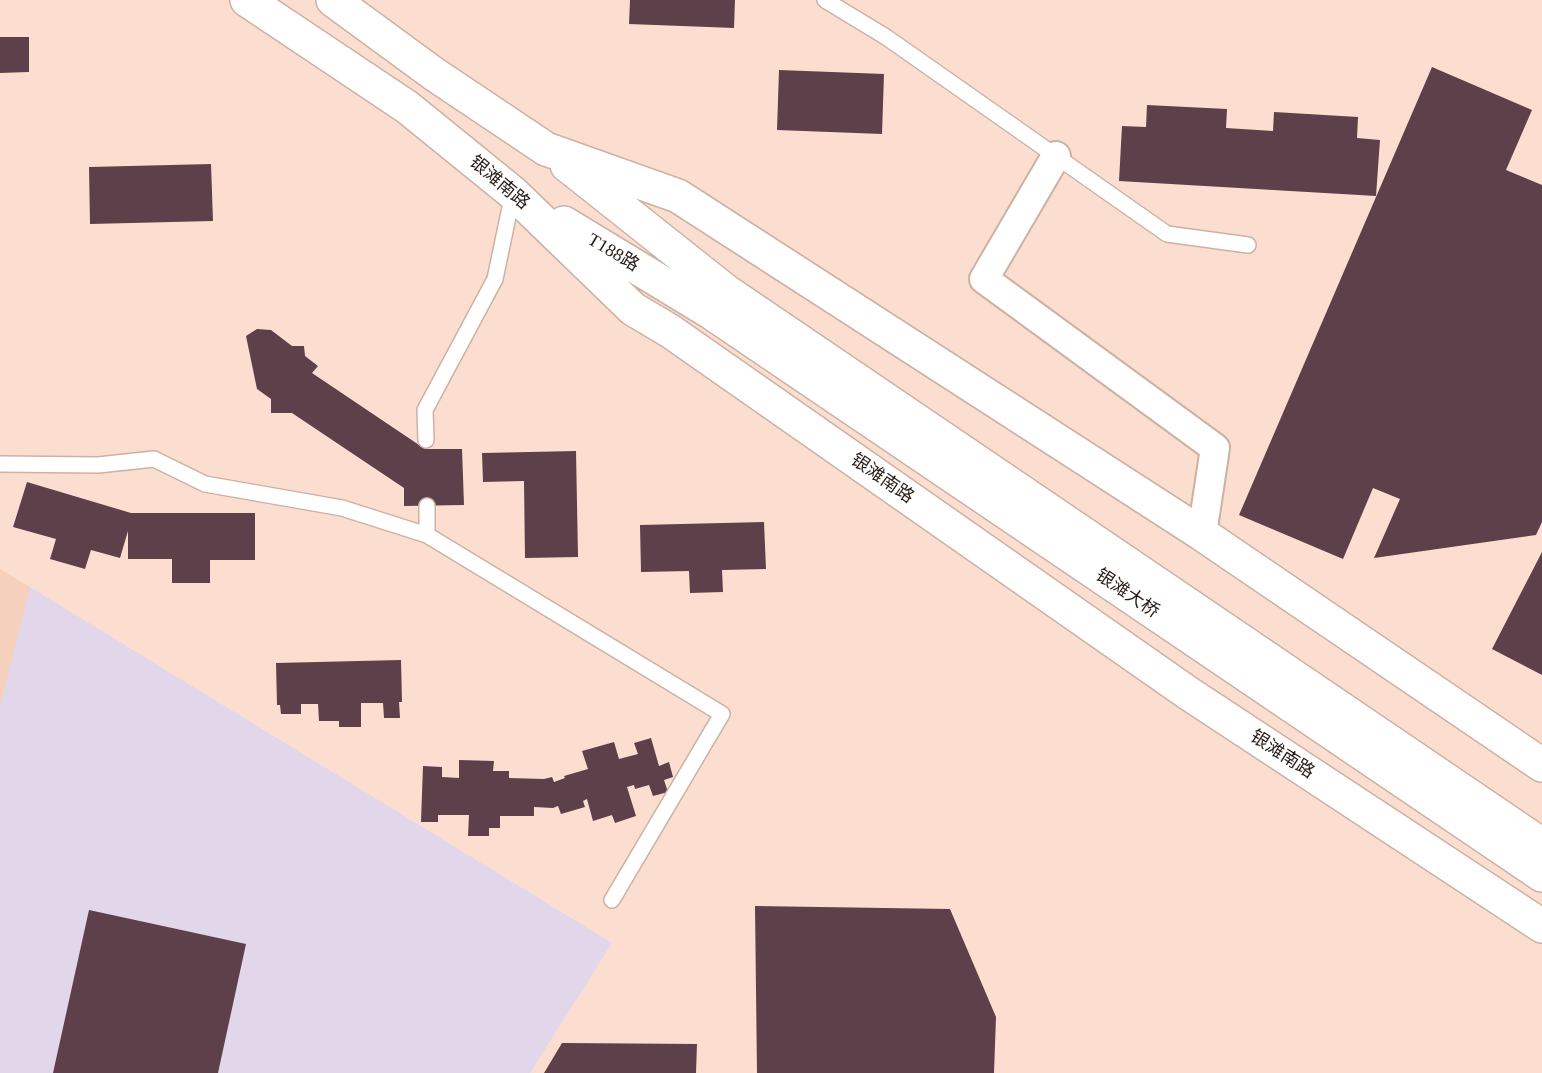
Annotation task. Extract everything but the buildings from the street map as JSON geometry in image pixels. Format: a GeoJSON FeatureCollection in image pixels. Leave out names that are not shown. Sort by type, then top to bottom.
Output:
{"type":"FeatureCollection","features":[{"type":"Feature","properties":{"kind":"main road","name":"银滩南路"},"geometry":{"type":"LineString","coordinates":[[247,0],[407,107],[513,193],[633,309],[680,338],[1188,693],[1542,926]]}},
{"type":"Feature","properties":{"kind":"main road"},"geometry":{"type":"LineString","coordinates":[[333,0],[434,74],[546,148],[678,196],[1202,534],[1542,765]]}},
{"type":"Feature","properties":{"kind":"main road","name":"T188路"},"geometry":{"type":"LineString","coordinates":[[546,148],[719,302]]}},
{"type":"Feature","properties":{"kind":"main road","name":"T188路"},"geometry":{"type":"LineString","coordinates":[[513,193],[719,302]]}},
{"type":"Feature","properties":{"kind":"main road","name":"银滩大桥"},"geometry":{"type":"LineString","coordinates":[[719,302],[1542,845]]}},
{"type":"Feature","properties":{"kind":"main road","name":"银滩大桥"},"geometry":{"type":"LineString","coordinates":[[719,302],[1542,875]]}},
{"type":"Feature","properties":{"kind":"street"},"geometry":{"type":"LineString","coordinates":[[1056,156],[984,279],[1215,448],[1202,534]]}},
{"type":"Feature","properties":{"kind":"lane"},"geometry":{"type":"LineString","coordinates":[[825,0],[886,38],[1167,234],[1248,244]]}},
{"type":"Feature","properties":{"kind":"lane"},"geometry":{"type":"LineString","coordinates":[[426,440],[425,410],[495,279],[513,193]]}},
{"type":"Feature","properties":{"kind":"lane"},"geometry":{"type":"LineString","coordinates":[[0,464],[98,465],[154,459],[205,484],[342,508],[427,535],[722,714],[612,900]]}},
{"type":"Feature","properties":{"kind":"lane"},"geometry":{"type":"LineString","coordinates":[[427,506],[427,535]]}},
{"type":"Feature","properties":{"kind":"shaded area"},"geometry":{"type":"Polygon","coordinates":[[[0,569],[30,587],[0,706],[0,569]]]}},
{"type":"Feature","properties":{"kind":"shaded area"},"geometry":{"type":"Polygon","coordinates":[[[30,587],[612,943],[530,1073],[0,1073],[0,706],[30,587]]]}}]}
